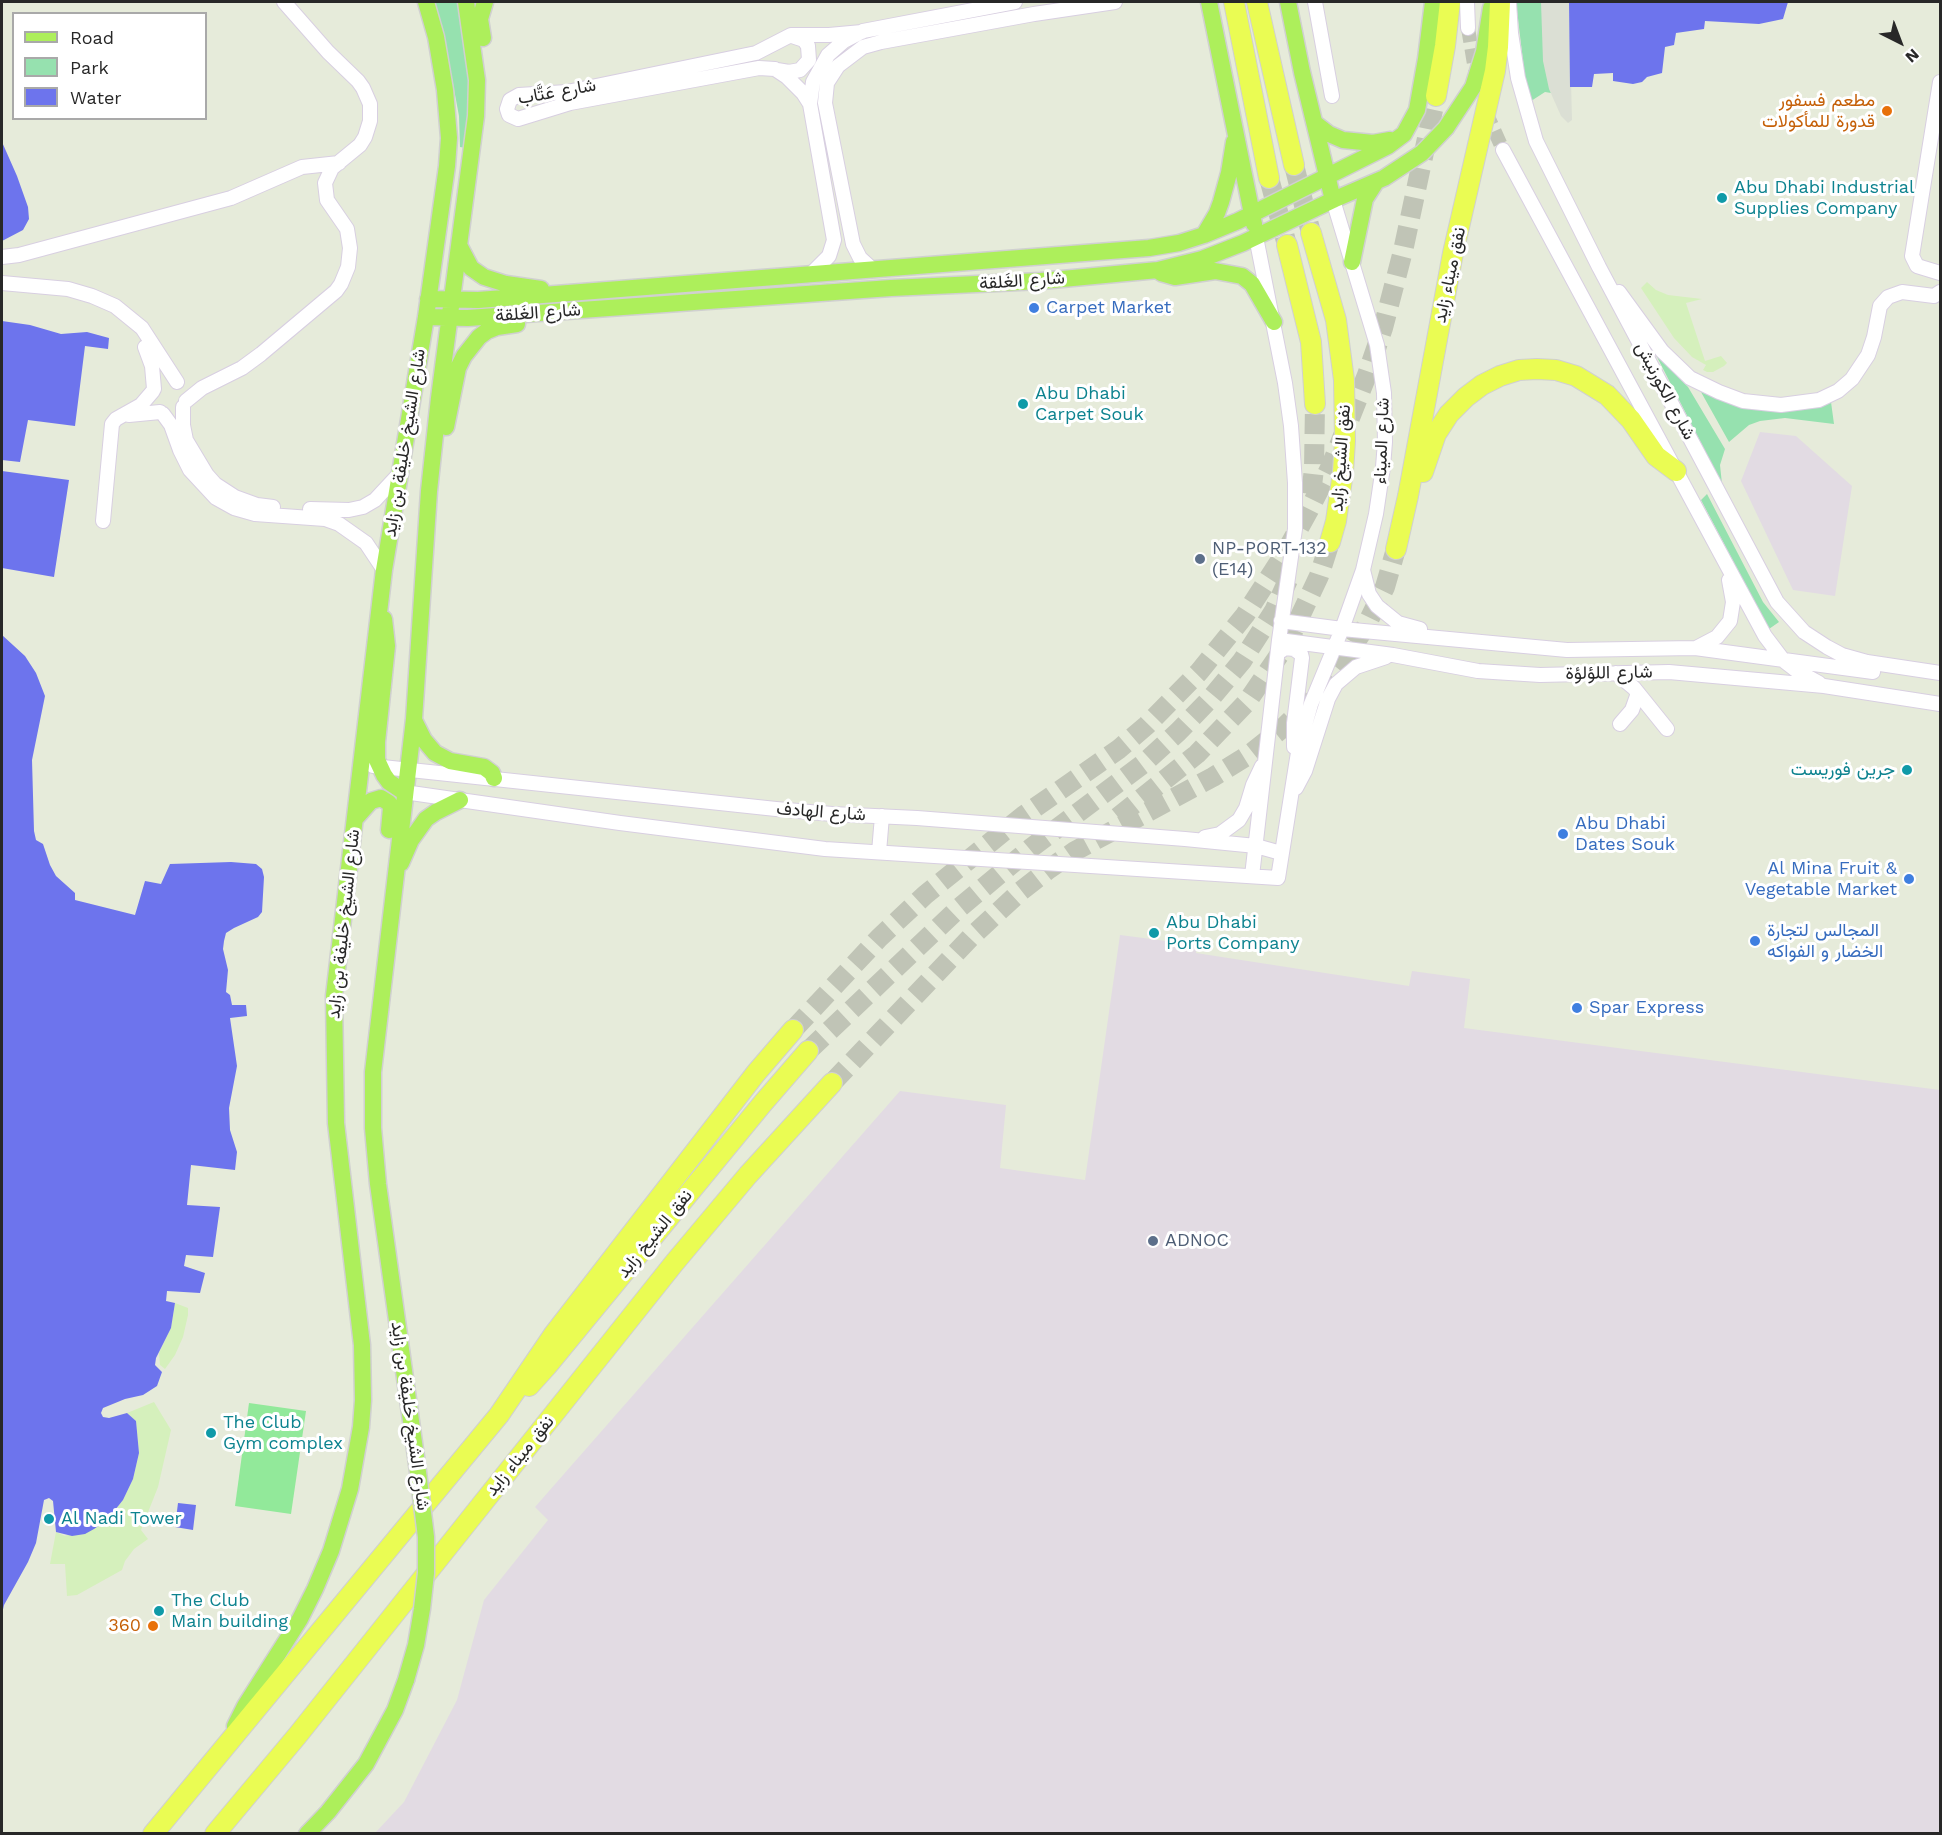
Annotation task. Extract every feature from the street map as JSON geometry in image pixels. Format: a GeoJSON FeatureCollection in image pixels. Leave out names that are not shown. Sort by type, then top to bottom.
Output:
{"type":"FeatureCollection","features":[{"type":"Feature","properties":{"kind":"highway"},"geometry":{"type":"LineString","coordinates":[[1234,2],[1269,178]]}},
{"type":"Feature","properties":{"kind":"highway"},"geometry":{"type":"LineString","coordinates":[[1257,2],[1294,165]]}},
{"type":"Feature","properties":{"kind":"highway"},"geometry":{"type":"LineString","coordinates":[[1436,96],[1450,2]]}},
{"type":"Feature","properties":{"kind":"highway","name":"نفق ميناء زايد"},"geometry":{"type":"LineString","coordinates":[[1500,2],[1495,71],[1454,253],[1396,549],[1410,527],[1427,457],[1441,426],[1456,406],[1474,390],[1510,373],[1527,369],[1547,369],[1564,372],[1587,381],[1616,403],[1632,420],[1656,456],[1676,471]]}},
{"type":"Feature","properties":{"kind":"highway","name":"نفق الشيخ زايد"},"geometry":{"type":"LineString","coordinates":[[1311,233],[1336,320],[1344,380],[1346,431],[1343,471],[1336,521],[1330,542]]}},
{"type":"Feature","properties":{"kind":"highway","name":"نفق الشيخ زايد"},"geometry":{"type":"LineString","coordinates":[[1287,245],[1311,342],[1315,404]]}},
{"type":"Feature","properties":{"kind":"highway"},"geometry":{"type":"LineString","coordinates":[[227,1743],[499,1415],[554,1334],[751,1080],[793,1030]]}},
{"type":"Feature","properties":{"kind":"highway","name":"نفق الشيخ زايد"},"geometry":{"type":"LineString","coordinates":[[499,1415],[547,1366],[808,1051]]}},
{"type":"Feature","properties":{"kind":"highway","name":"نفق ميناء زايد"},"geometry":{"type":"LineString","coordinates":[[215,1833],[297,1736],[675,1262],[748,1176],[832,1083]]}},
{"type":"Feature","properties":{"kind":"highway","name":"شارع الشيخ خليفة بن زايد"},"geometry":{"type":"LineString","coordinates":[[153,1833],[227,1743]]}},
{"type":"Feature","properties":{"kind":"main road","name":"شارع الشيخ خليفة بن زايد"},"geometry":{"type":"LineString","coordinates":[[227,1743],[245,1706],[300,1619],[315,1588],[342,1520],[357,1458],[363,1400],[362,1345],[338,1144],[334,1041],[336,973],[384,570],[426,317],[449,138],[442,65],[426,2]]}},
{"type":"Feature","properties":{"kind":"main road","name":"شارع الشيخ خليفة بن زايد"},"geometry":{"type":"LineString","coordinates":[[307,1833],[328,1812],[366,1764],[395,1710],[416,1645],[426,1573],[426,1537],[375,1156],[373,1072],[414,719],[429,491],[476,116],[476,76],[466,2]]}},
{"type":"Feature","properties":{"kind":"main road"},"geometry":{"type":"LineString","coordinates":[[476,76],[483,64],[485,53],[480,19],[485,2]]}},
{"type":"Feature","properties":{"kind":"main road"},"geometry":{"type":"LineString","coordinates":[[1209,2],[1234,126],[1245,229],[1250,240]]}},
{"type":"Feature","properties":{"kind":"main road"},"geometry":{"type":"LineString","coordinates":[[1288,2],[1302,72],[1340,197]]}},
{"type":"Feature","properties":{"kind":"main road","name":"شارع الغَلقة"},"geometry":{"type":"LineString","coordinates":[[428,299],[452,301],[1149,248],[1204,236],[1245,218],[1388,146],[1404,134],[1417,110],[1433,2]]}},
{"type":"Feature","properties":{"kind":"main road","name":"شارع الغَلقة"},"geometry":{"type":"LineString","coordinates":[[426,317],[451,318],[891,288],[1041,281],[1158,270],[1202,259],[1250,240],[1376,182],[1399,170],[1422,153],[1446,128],[1473,87],[1484,52],[1490,23],[1491,2]]}},
{"type":"Feature","properties":{"kind":"main road"},"geometry":{"type":"LineString","coordinates":[[1316,124],[1336,138],[1365,142],[1381,142],[1404,134]]}},
{"type":"Feature","properties":{"kind":"main road"},"geometry":{"type":"LineString","coordinates":[[1204,236],[1221,202],[1231,162],[1234,126]]}},
{"type":"Feature","properties":{"kind":"main road"},"geometry":{"type":"LineString","coordinates":[[1352,262],[1365,199],[1376,182]]}},
{"type":"Feature","properties":{"kind":"main road"},"geometry":{"type":"LineString","coordinates":[[460,247],[471,268],[490,280],[553,292]]}},
{"type":"Feature","properties":{"kind":"main road"},"geometry":{"type":"LineString","coordinates":[[1158,270],[1175,277],[1215,271],[1242,276],[1252,284],[1274,322]]}},
{"type":"Feature","properties":{"kind":"main road"},"geometry":{"type":"LineString","coordinates":[[429,491],[458,368],[479,337],[497,327],[646,306]]}},
{"type":"Feature","properties":{"kind":"main road"},"geometry":{"type":"LineString","coordinates":[[380,604],[386,626],[387,646],[377,759],[379,767],[389,782],[404,792]]}},
{"type":"Feature","properties":{"kind":"main road"},"geometry":{"type":"LineString","coordinates":[[414,719],[424,740],[435,753],[450,761],[484,767],[492,773],[494,778]]}},
{"type":"Feature","properties":{"kind":"main road"},"geometry":{"type":"LineString","coordinates":[[354,820],[375,798],[381,798],[389,803],[391,813],[379,920],[380,940],[385,959]]}},
{"type":"Feature","properties":{"kind":"main road"},"geometry":{"type":"LineString","coordinates":[[394,877],[418,829],[436,812],[460,800]]}},
{"type":"Feature","properties":{"kind":"street"},"geometry":{"type":"LineString","coordinates":[[127,415],[174,414],[210,382],[233,373],[251,361],[336,291],[341,284],[350,258],[349,239],[347,230],[327,200],[325,192],[328,175],[360,145],[365,137],[371,112],[367,95],[358,81],[328,52],[284,2]]}},
{"type":"Feature","properties":{"kind":"street","name":"شارع عَتَّاب"},"geometry":{"type":"LineString","coordinates":[[810,104],[796,84],[775,69],[750,69],[570,103],[518,119],[509,115],[507,109],[510,100],[519,95],[567,92],[756,53],[790,35],[862,32],[1015,2]]}},
{"type":"Feature","properties":{"kind":"street"},"geometry":{"type":"LineString","coordinates":[[872,269],[860,258],[853,244],[825,103],[827,83],[838,66],[863,47],[881,42],[993,21],[1115,2]]}},
{"type":"Feature","properties":{"kind":"street"},"geometry":{"type":"LineString","coordinates":[[1315,2],[1332,96]]}},
{"type":"Feature","properties":{"kind":"street"},"geometry":{"type":"LineString","coordinates":[[1467,2],[1468,28]]}},
{"type":"Feature","properties":{"kind":"street","name":"شارع الكورنيش"},"geometry":{"type":"LineString","coordinates":[[1509,2],[1513,56],[1523,100],[1536,141],[1599,267],[1769,589],[1786,614],[1813,638],[1842,655],[1867,662],[1941,673]]}},
{"type":"Feature","properties":{"kind":"street","name":"شارع عَتَّاب"},"geometry":{"type":"LineString","coordinates":[[812,273],[829,256],[834,240],[810,104],[813,82],[822,64],[844,41],[862,32]]}},
{"type":"Feature","properties":{"kind":"street"},"geometry":{"type":"LineString","coordinates":[[775,69],[789,72],[800,70],[809,60],[808,46],[798,37],[790,35]]}},
{"type":"Feature","properties":{"kind":"street"},"geometry":{"type":"LineString","coordinates":[[1941,82],[1912,256],[1913,261],[1922,269],[1941,273]]}},
{"type":"Feature","properties":{"kind":"street","name":"شارع الكورنيش"},"geometry":{"type":"LineString","coordinates":[[1503,150],[1765,636],[1784,661],[1824,686]]}},
{"type":"Feature","properties":{"kind":"street"},"geometry":{"type":"LineString","coordinates":[[2,257],[19,255],[231,198],[256,189],[291,170],[339,163]]}},
{"type":"Feature","properties":{"kind":"street","name":"شارع الميناء"},"geometry":{"type":"LineString","coordinates":[[1278,878],[1299,746],[1311,704],[1363,570],[1380,490],[1385,418],[1384,393],[1377,345],[1352,262],[1340,197]]}},
{"type":"Feature","properties":{"kind":"street"},"geometry":{"type":"LineString","coordinates":[[1250,240],[1274,322],[1291,426],[1295,483],[1294,529],[1281,621],[1252,876]]}},
{"type":"Feature","properties":{"kind":"street"},"geometry":{"type":"LineString","coordinates":[[1599,267],[1635,311],[1662,351],[1681,370],[1701,384],[1743,401],[1780,405],[1819,400],[1838,391],[1858,372],[1868,355],[1874,337],[1880,306],[1888,297],[1897,293],[1934,296],[1941,292]]}},
{"type":"Feature","properties":{"kind":"street"},"geometry":{"type":"LineString","coordinates":[[2,283],[68,289],[115,306],[135,321],[148,336],[164,365],[186,394],[183,425],[186,440],[200,466],[220,488],[246,502],[269,507],[356,509],[375,500],[401,472]]}},
{"type":"Feature","properties":{"kind":"street"},"geometry":{"type":"LineString","coordinates":[[92,296],[117,315],[144,344],[152,366],[153,404],[171,425],[190,470],[216,498],[234,508],[255,514],[325,519],[339,524],[366,543],[384,570]]}},
{"type":"Feature","properties":{"kind":"street"},"geometry":{"type":"LineString","coordinates":[[103,521],[111,428],[116,419],[127,415],[141,405],[154,390],[167,381],[210,382]]}},
{"type":"Feature","properties":{"kind":"street"},"geometry":{"type":"LineString","coordinates":[[1695,648],[1717,637],[1730,621],[1733,602],[1724,561]]}},
{"type":"Feature","properties":{"kind":"street"},"geometry":{"type":"LineString","coordinates":[[1363,570],[1369,594],[1382,611],[1403,626],[1428,630],[1447,639]]}},
{"type":"Feature","properties":{"kind":"street","name":"شارع اللؤلؤة"},"geometry":{"type":"LineString","coordinates":[[1281,621],[1342,629],[1567,650],[1695,648],[1941,680]]}},
{"type":"Feature","properties":{"kind":"street","name":"شارع اللؤلؤة"},"geometry":{"type":"LineString","coordinates":[[1279,640],[1393,655],[1478,671],[1540,675],[1669,672],[1824,686],[1938,706]]}},
{"type":"Feature","properties":{"kind":"street"},"geometry":{"type":"LineString","coordinates":[[1277,657],[1281,650],[1290,648],[1298,651],[1302,658],[1294,723],[1296,767]]}},
{"type":"Feature","properties":{"kind":"street"},"geometry":{"type":"LineString","coordinates":[[1291,794],[1305,771],[1328,699],[1336,684],[1356,667],[1393,655]]}},
{"type":"Feature","properties":{"kind":"street"},"geometry":{"type":"LineString","coordinates":[[1616,673],[1638,693],[1667,729]]}},
{"type":"Feature","properties":{"kind":"street"},"geometry":{"type":"LineString","coordinates":[[1620,724],[1632,710],[1638,693]]}},
{"type":"Feature","properties":{"kind":"street"},"geometry":{"type":"LineString","coordinates":[[1185,839],[1220,834],[1233,825],[1246,808],[1253,785],[1265,762]]}},
{"type":"Feature","properties":{"kind":"street","name":"شارع الهادف"},"geometry":{"type":"LineString","coordinates":[[361,765],[694,802],[1185,839],[1256,846],[1281,853]]}},
{"type":"Feature","properties":{"kind":"street","name":"شارع الهادف"},"geometry":{"type":"LineString","coordinates":[[404,792],[825,849],[1278,878]]}},
{"type":"Feature","properties":{"kind":"street"},"geometry":{"type":"LineString","coordinates":[[879,852],[882,816]]}},
{"type":"Feature","properties":{"kind":"shaded area"},"geometry":{"type":"Polygon","coordinates":[[[1541,2],[1569,2],[1572,120],[1568,123],[1561,116],[1549,89],[1543,61],[1541,2]]]}},
{"type":"Feature","properties":{"kind":"shaded area"},"geometry":{"type":"Polygon","coordinates":[[[1760,432],[1796,436],[1852,486],[1835,596],[1793,590],[1741,481],[1760,432]]]}},
{"type":"Feature","properties":{"kind":"shaded area"},"geometry":{"type":"Polygon","coordinates":[[[1120,935],[1197,945],[1196,953],[1409,986],[1412,971],[1470,979],[1464,1028],[1940,1090],[1940,1833],[375,1833],[404,1802],[457,1700],[484,1600],[548,1520],[535,1507],[900,1091],[1006,1105],[1000,1168],[1085,1180],[1120,935]]]}},
{"type":"Feature","properties":{"kind":"green space"},"geometry":{"type":"Polygon","coordinates":[[[434,2],[458,2],[469,84],[466,148],[460,147],[459,116],[446,46],[434,2]]]}},
{"type":"Feature","properties":{"kind":"green space"},"geometry":{"type":"Polygon","coordinates":[[[1516,2],[1569,2],[1563,95],[1545,92],[1528,103],[1516,2]]]}},
{"type":"Feature","properties":{"kind":"green space"},"geometry":{"type":"Polygon","coordinates":[[[1656,355],[1688,387],[1725,449],[1720,465],[1722,484],[1656,355]]]}},
{"type":"Feature","properties":{"kind":"green space"},"geometry":{"type":"Polygon","coordinates":[[[1701,392],[1733,405],[1766,411],[1802,410],[1831,402],[1834,424],[1785,418],[1760,421],[1749,425],[1729,442],[1701,392]]]}},
{"type":"Feature","properties":{"kind":"green space"},"geometry":{"type":"Polygon","coordinates":[[[1707,494],[1763,602],[1779,622],[1769,629],[1701,500],[1707,494]]]}},
{"type":"Feature","properties":{"kind":"green space"},"geometry":{"type":"Polygon","coordinates":[[[249,1403],[306,1411],[291,1514],[235,1506],[249,1403]]]}},
{"type":"Feature","properties":{"kind":"sand"},"geometry":{"type":"Polygon","coordinates":[[[1647,282],[1656,290],[1668,295],[1702,299],[1686,303],[1705,361],[1721,356],[1727,363],[1724,366],[1713,372],[1703,370],[1706,365],[1692,357],[1674,338],[1641,288],[1647,282]]]}},
{"type":"Feature","properties":{"kind":"sand"},"geometry":{"type":"Polygon","coordinates":[[[175,1303],[188,1308],[188,1315],[183,1337],[175,1355],[165,1369],[160,1365],[159,1353],[171,1328],[175,1303]]]}},
{"type":"Feature","properties":{"kind":"sand"},"geometry":{"type":"Polygon","coordinates":[[[154,1402],[171,1430],[158,1487],[141,1530],[148,1539],[134,1549],[125,1561],[122,1570],[77,1595],[67,1596],[65,1564],[50,1564],[56,1532],[65,1536],[107,1520],[123,1500],[133,1479],[139,1453],[136,1421],[127,1413],[154,1402]]]}},
{"type":"Feature","properties":{"kind":"water"},"geometry":{"type":"Polygon","coordinates":[[[1569,2],[1788,2],[1783,19],[1759,24],[1705,21],[1704,29],[1676,33],[1674,45],[1665,47],[1662,73],[1647,77],[1642,82],[1633,84],[1613,81],[1613,73],[1594,74],[1592,87],[1570,87],[1569,2]]]}},
{"type":"Feature","properties":{"kind":"water"},"geometry":{"type":"Polygon","coordinates":[[[2,142],[28,207],[29,219],[23,230],[2,241],[2,142]]]}},
{"type":"Feature","properties":{"kind":"water"},"geometry":{"type":"Polygon","coordinates":[[[2,321],[30,325],[61,334],[87,332],[109,338],[108,349],[85,346],[75,426],[28,420],[20,462],[2,460],[2,321]]]}},
{"type":"Feature","properties":{"kind":"water"},"geometry":{"type":"Polygon","coordinates":[[[2,471],[69,480],[54,577],[2,568],[2,471]]]}},
{"type":"Feature","properties":{"kind":"water"},"geometry":{"type":"Polygon","coordinates":[[[2,635],[25,656],[36,673],[45,696],[32,760],[34,831],[36,840],[43,844],[56,876],[75,893],[75,900],[135,915],[145,881],[161,884],[170,864],[231,862],[256,864],[262,869],[264,877],[262,912],[258,917],[226,933],[223,949],[228,970],[226,992],[230,995],[232,1005],[246,1005],[247,1016],[230,1018],[237,1066],[229,1108],[230,1130],[237,1152],[235,1170],[191,1165],[187,1205],[220,1207],[213,1257],[186,1255],[184,1266],[205,1273],[200,1293],[167,1291],[166,1301],[175,1303],[171,1328],[156,1358],[155,1365],[162,1372],[157,1386],[143,1395],[103,1408],[101,1413],[103,1417],[109,1418],[127,1413],[136,1421],[139,1453],[133,1479],[123,1500],[107,1520],[85,1534],[72,1536],[56,1532],[53,1501],[49,1498],[44,1500],[36,1543],[4,1605],[2,1614],[2,635]]]}},
{"type":"Feature","properties":{"kind":"water"},"geometry":{"type":"Polygon","coordinates":[[[178,1503],[196,1505],[193,1530],[175,1527],[178,1503]]]}},
{"type":"Feature","properties":{"kind":"tunnel"},"geometry":{"type":"LineString","coordinates":[[1468,28],[1476,76]]}},
{"type":"Feature","properties":{"kind":"tunnel"},"geometry":{"type":"LineString","coordinates":[[793,1030],[879,938],[925,895],[1023,816],[1119,749],[1147,725],[1199,672],[1245,615],[1285,553],[1309,510],[1331,466],[1367,375],[1383,328],[1403,251],[1436,96]]}},
{"type":"Feature","properties":{"kind":"tunnel"},"geometry":{"type":"LineString","coordinates":[[1486,112],[1503,150]]}},
{"type":"Feature","properties":{"kind":"tunnel"},"geometry":{"type":"LineString","coordinates":[[1294,165],[1311,233]]}},
{"type":"Feature","properties":{"kind":"tunnel"},"geometry":{"type":"LineString","coordinates":[[1269,178],[1287,245]]}},
{"type":"Feature","properties":{"kind":"tunnel"},"geometry":{"type":"LineString","coordinates":[[1311,494],[1314,469],[1315,404]]}},
{"type":"Feature","properties":{"kind":"tunnel"},"geometry":{"type":"LineString","coordinates":[[1118,817],[1197,754],[1247,702],[1288,642],[1319,576],[1330,542]]}},
{"type":"Feature","properties":{"kind":"tunnel"},"geometry":{"type":"LineString","coordinates":[[832,1083],[971,937],[1021,891],[1075,851],[1213,777],[1250,754],[1284,727],[1315,697],[1342,663],[1366,626],[1385,587],[1396,549]]}},
{"type":"Feature","properties":{"kind":"tunnel"},"geometry":{"type":"LineString","coordinates":[[808,1051],[959,908],[1031,848],[1143,764],[1178,732],[1242,661],[1274,611],[1288,580]]}},
{"type":"Feature","properties":{"kind":"place","name":"مطعم فسفور قدورة للمأكولات"},"geometry":{"type":"Point","coordinates":[1887,111]}},
{"type":"Feature","properties":{"kind":"place","name":"Abu Dhabi Industrial Supplies Company"},"geometry":{"type":"Point","coordinates":[1722,198]}},
{"type":"Feature","properties":{"kind":"place","name":"Carpet Market"},"geometry":{"type":"Point","coordinates":[1034,308]}},
{"type":"Feature","properties":{"kind":"place","name":"Abu Dhabi Carpet Souk"},"geometry":{"type":"Point","coordinates":[1023,404]}},
{"type":"Feature","properties":{"kind":"place","name":"NP-PORT-132 (E14)"},"geometry":{"type":"Point","coordinates":[1200,559]}},
{"type":"Feature","properties":{"kind":"place","name":"جرين فوريست"},"geometry":{"type":"Point","coordinates":[1907,770]}},
{"type":"Feature","properties":{"kind":"place","name":"Abu Dhabi Dates Souk"},"geometry":{"type":"Point","coordinates":[1563,834]}},
{"type":"Feature","properties":{"kind":"place","name":"Al Mina Fruit & Vegetable Market"},"geometry":{"type":"Point","coordinates":[1909,879]}},
{"type":"Feature","properties":{"kind":"place","name":"Abu Dhabi Ports Company"},"geometry":{"type":"Point","coordinates":[1154,933]}},
{"type":"Feature","properties":{"kind":"place","name":"المجالس لتجارة الخضار و الفواكه"},"geometry":{"type":"Point","coordinates":[1755,941]}},
{"type":"Feature","properties":{"kind":"place","name":"Spar Express"},"geometry":{"type":"Point","coordinates":[1577,1008]}},
{"type":"Feature","properties":{"kind":"place","name":"ADNOC"},"geometry":{"type":"Point","coordinates":[1153,1241]}},
{"type":"Feature","properties":{"kind":"place","name":"The Club Gym complex"},"geometry":{"type":"Point","coordinates":[211,1433]}},
{"type":"Feature","properties":{"kind":"place","name":"Al Nadi Tower"},"geometry":{"type":"Point","coordinates":[49,1519]}},
{"type":"Feature","properties":{"kind":"place","name":"The Club Main building"},"geometry":{"type":"Point","coordinates":[159,1611]}},
{"type":"Feature","properties":{"kind":"place","name":"360"},"geometry":{"type":"Point","coordinates":[153,1626]}}]}
